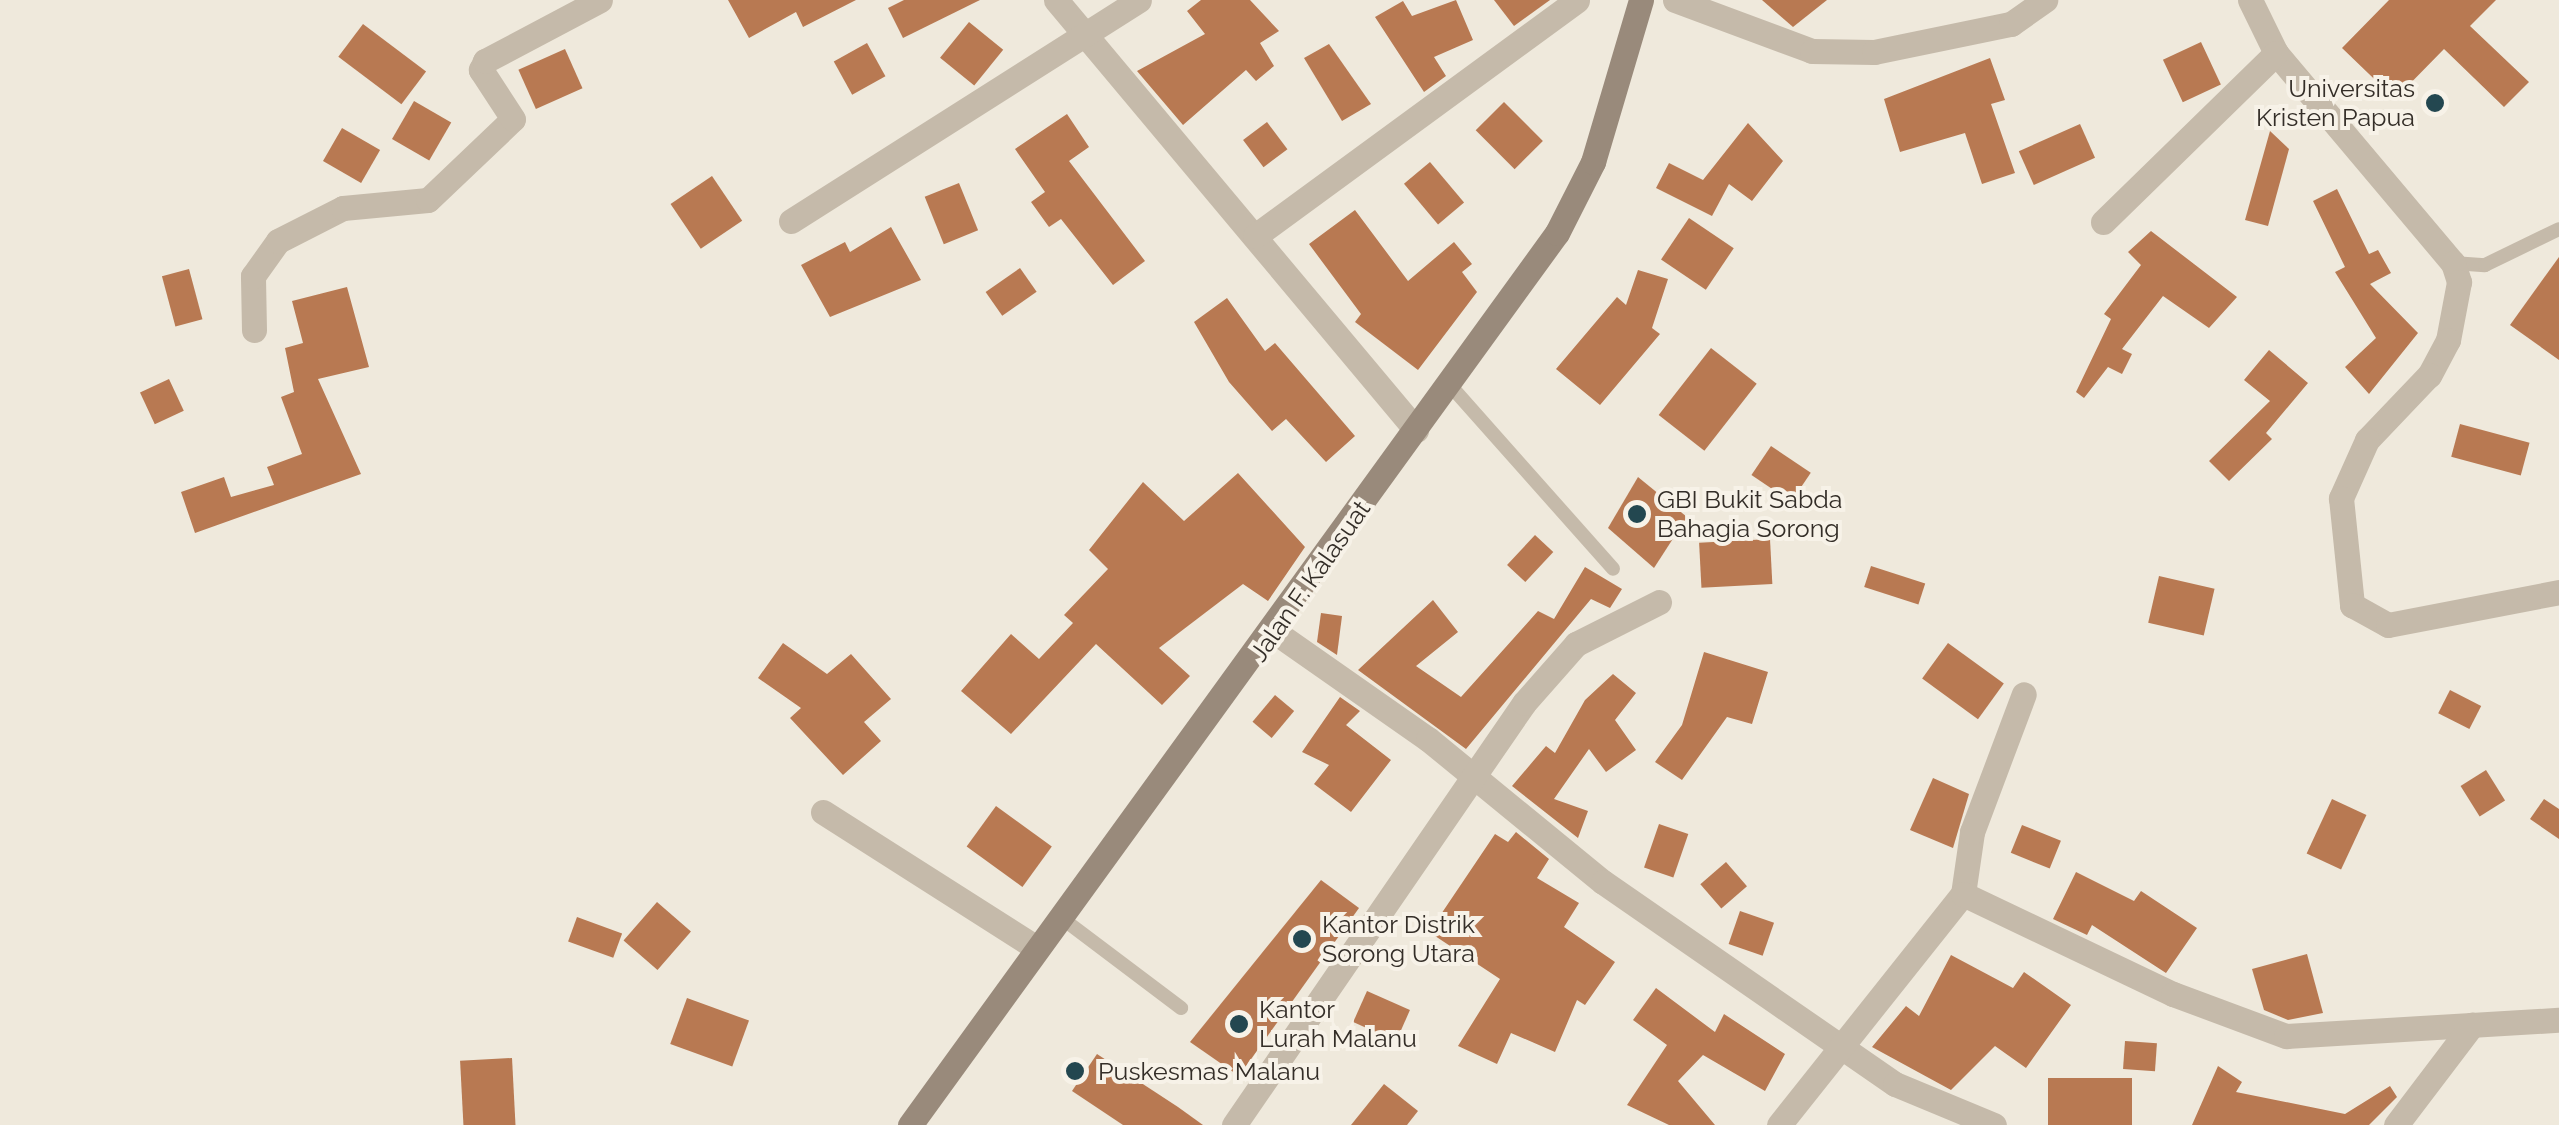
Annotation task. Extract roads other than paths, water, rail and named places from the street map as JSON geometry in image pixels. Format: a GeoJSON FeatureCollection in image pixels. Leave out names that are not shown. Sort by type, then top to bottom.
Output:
{"type":"FeatureCollection","features":[{"type":"Feature","properties":{"kind":"street"},"geometry":{"type":"LineString","coordinates":[[254,330],[253,276],[278,241],[343,208],[428,200],[513,119],[481,70],[485,61],[600,0]]}},
{"type":"Feature","properties":{"kind":"street"},"geometry":{"type":"LineString","coordinates":[[1056,0],[1416,430]]}},
{"type":"Feature","properties":{"kind":"street"},"geometry":{"type":"LineString","coordinates":[[791,221],[1139,0]]}},
{"type":"Feature","properties":{"kind":"street"},"geometry":{"type":"LineString","coordinates":[[1254,236],[1577,0]]}},
{"type":"Feature","properties":{"kind":"street","name":"Jalan F. Kalasuat"},"geometry":{"type":"LineString","coordinates":[[910,1125],[1034,946],[1275,632],[1577,199],[1641,0]]}},
{"type":"Feature","properties":{"kind":"street"},"geometry":{"type":"LineString","coordinates":[[1675,0],[1812,51],[1874,52],[2011,24],[2044,0]]}},
{"type":"Feature","properties":{"kind":"street"},"geometry":{"type":"LineString","coordinates":[[2250,0],[2276,53],[2453,263],[2460,305],[2448,340],[2429,376],[2367,440],[2341,498],[2352,605],[2388,625],[2559,592]]}},
{"type":"Feature","properties":{"kind":"street"},"geometry":{"type":"LineString","coordinates":[[2103,222],[2276,53]]}},
{"type":"Feature","properties":{"kind":"street"},"geometry":{"type":"LineString","coordinates":[[1234,1125],[1478,778],[1524,703],[1576,644],[1660,602]]}},
{"type":"Feature","properties":{"kind":"street"},"geometry":{"type":"LineString","coordinates":[[1275,632],[1478,778],[1603,882],[1894,1084],[1994,1125]]}},
{"type":"Feature","properties":{"kind":"street"},"geometry":{"type":"LineString","coordinates":[[1780,1125],[1837,1044],[1963,894],[1972,832],[2024,694]]}},
{"type":"Feature","properties":{"kind":"street"},"geometry":{"type":"LineString","coordinates":[[823,812],[1034,946]]}},
{"type":"Feature","properties":{"kind":"street"},"geometry":{"type":"LineString","coordinates":[[1963,894],[2266,1031],[2324,1038],[2559,1020]]}},
{"type":"Feature","properties":{"kind":"street"},"geometry":{"type":"LineString","coordinates":[[2396,1125],[2472,1025]]}},
{"type":"Feature","properties":{"kind":"lane"},"geometry":{"type":"LineString","coordinates":[[2453,263],[2485,265],[2559,229]]}},
{"type":"Feature","properties":{"kind":"lane"},"geometry":{"type":"LineString","coordinates":[[1449,384],[1613,568]]}},
{"type":"Feature","properties":{"kind":"lane"},"geometry":{"type":"LineString","coordinates":[[1058,916],[1180,1008]]}},
{"type":"Feature","properties":{"kind":"place","name":"Universitas Kristen Papua"},"geometry":{"type":"Point","coordinates":[2435,103]}},
{"type":"Feature","properties":{"kind":"place","name":"GBI Bukit Sabda Bahagia Sorong"},"geometry":{"type":"Point","coordinates":[1637,514]}},
{"type":"Feature","properties":{"kind":"place","name":"Kantor Distrik Sorong Utara"},"geometry":{"type":"Point","coordinates":[1302,939]}},
{"type":"Feature","properties":{"kind":"place","name":"Kantor Lurah Malanu"},"geometry":{"type":"Point","coordinates":[1239,1024]}},
{"type":"Feature","properties":{"kind":"place","name":"Puskesmas Malanu"},"geometry":{"type":"Point","coordinates":[1075,1071]}}]}
